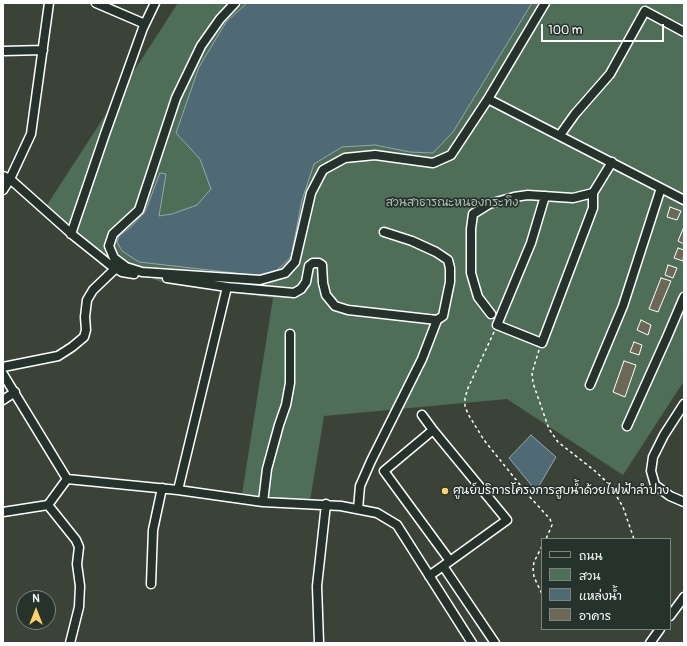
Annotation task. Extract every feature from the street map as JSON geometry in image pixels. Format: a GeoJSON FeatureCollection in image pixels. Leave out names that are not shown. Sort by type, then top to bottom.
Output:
{"type":"FeatureCollection","features":[{"type":"Feature","properties":{"kind":"street"},"geometry":{"type":"LineString","coordinates":[[3,190],[7,178],[31,134],[49,3]]}},
{"type":"Feature","properties":{"kind":"street"},"geometry":{"type":"LineString","coordinates":[[96,3],[145,24]]}},
{"type":"Feature","properties":{"kind":"street"},"geometry":{"type":"LineString","coordinates":[[71,234],[89,179],[145,24],[155,3]]}},
{"type":"Feature","properties":{"kind":"street"},"geometry":{"type":"LineString","coordinates":[[98,255],[109,246],[113,234],[138,210],[176,98],[201,46],[220,19],[234,3]]}},
{"type":"Feature","properties":{"kind":"street"},"geometry":{"type":"LineString","coordinates":[[109,246],[114,258],[126,267],[142,272],[260,280],[285,273],[295,262],[311,193],[323,170],[346,158],[375,155],[433,163],[451,155],[488,99],[545,3]]}},
{"type":"Feature","properties":{"kind":"street"},"geometry":{"type":"LineString","coordinates":[[560,135],[575,114],[610,74],[645,10],[684,32]]}},
{"type":"Feature","properties":{"kind":"street"},"geometry":{"type":"LineString","coordinates":[[3,51],[43,50]]}},
{"type":"Feature","properties":{"kind":"street"},"geometry":{"type":"LineString","coordinates":[[488,99],[684,200]]}},
{"type":"Feature","properties":{"kind":"street"},"geometry":{"type":"LineString","coordinates":[[545,196],[531,243],[497,325],[542,343],[593,208],[593,193],[612,162]]}},
{"type":"Feature","properties":{"kind":"street"},"geometry":{"type":"LineString","coordinates":[[7,178],[71,234],[122,272],[227,287],[294,293],[301,289],[306,282],[309,266],[313,263],[319,263],[322,265],[323,283],[326,295],[335,306],[348,310],[437,320]]}},
{"type":"Feature","properties":{"kind":"street"},"geometry":{"type":"LineString","coordinates":[[590,385],[623,306],[661,188]]}},
{"type":"Feature","properties":{"kind":"street"},"geometry":{"type":"LineString","coordinates":[[491,314],[478,297],[471,273],[471,229],[473,214],[489,204],[514,197],[528,195],[573,198],[593,193]]}},
{"type":"Feature","properties":{"kind":"street"},"geometry":{"type":"LineString","coordinates":[[358,509],[360,486],[422,359],[437,320],[443,316],[450,282],[450,268],[448,260],[436,252],[412,241],[384,232]]}},
{"type":"Feature","properties":{"kind":"street"},"geometry":{"type":"LineString","coordinates":[[3,367],[58,356],[84,337],[86,330],[85,317],[87,300],[93,290],[116,268]]}},
{"type":"Feature","properties":{"kind":"street"},"geometry":{"type":"LineString","coordinates":[[178,490],[227,287]]}},
{"type":"Feature","properties":{"kind":"street"},"geometry":{"type":"LineString","coordinates":[[626,426],[684,298]]}},
{"type":"Feature","properties":{"kind":"street"},"geometry":{"type":"LineString","coordinates":[[263,502],[267,469],[286,405],[290,383],[290,334]]}},
{"type":"Feature","properties":{"kind":"street"},"geometry":{"type":"LineString","coordinates":[[3,374],[67,479]]}},
{"type":"Feature","properties":{"kind":"street"},"geometry":{"type":"LineString","coordinates":[[3,400],[14,392]]}},
{"type":"Feature","properties":{"kind":"street"},"geometry":{"type":"LineString","coordinates":[[684,404],[664,435],[653,457],[651,471],[655,485],[670,496],[684,502]]}},
{"type":"Feature","properties":{"kind":"street"},"geometry":{"type":"LineString","coordinates":[[422,415],[506,520],[429,576]]}},
{"type":"Feature","properties":{"kind":"street"},"geometry":{"type":"LineString","coordinates":[[433,430],[384,471],[446,564],[495,643]]}},
{"type":"Feature","properties":{"kind":"street"},"geometry":{"type":"LineString","coordinates":[[67,479],[162,488],[263,502],[326,504],[377,513],[397,525],[472,643]]}},
{"type":"Feature","properties":{"kind":"street"},"geometry":{"type":"LineString","coordinates":[[3,512],[48,505],[67,479]]}},
{"type":"Feature","properties":{"kind":"street"},"geometry":{"type":"LineString","coordinates":[[151,584],[153,530],[162,488]]}},
{"type":"Feature","properties":{"kind":"street"},"geometry":{"type":"LineString","coordinates":[[319,643],[317,586],[326,504]]}},
{"type":"Feature","properties":{"kind":"street"},"geometry":{"type":"LineString","coordinates":[[48,505],[76,540],[79,547],[78,564],[80,586],[78,607],[70,643]]}},
{"type":"Feature","properties":{"kind":"street"},"geometry":{"type":"LineString","coordinates":[[671,615],[684,597]]}},
{"type":"Feature","properties":{"kind":"street"},"geometry":{"type":"LineString","coordinates":[[650,643],[659,630]]}},
{"type":"Feature","properties":{"kind":"path"},"geometry":{"type":"LineString","coordinates":[[497,325],[464,398],[468,414],[484,440],[529,496],[550,519],[552,525],[546,538]]}},
{"type":"Feature","properties":{"kind":"path"},"geometry":{"type":"LineString","coordinates":[[542,343],[532,373],[533,383],[549,430],[558,442],[595,471],[610,485],[623,507],[634,538]]}},
{"type":"Feature","properties":{"kind":"path"},"geometry":{"type":"LineString","coordinates":[[541,548],[534,562],[534,578],[541,592]]}},
{"type":"Feature","properties":{"kind":"green space","name":"สวนสาธารณะหนองกระทิง"},"geometry":{"type":"Polygon","coordinates":[[[178,3],[684,3],[684,381],[623,475],[507,399],[324,416],[310,501],[242,494],[273,298],[167,284],[117,266],[47,205],[178,3]]]}},
{"type":"Feature","properties":{"kind":"water"},"geometry":{"type":"Polygon","coordinates":[[[247,3],[532,3],[453,132],[433,153],[410,152],[375,145],[342,147],[314,164],[302,200],[291,257],[277,270],[261,276],[139,262],[122,251],[117,242],[119,236],[131,227],[145,212],[160,173],[166,174],[159,216],[172,214],[197,205],[211,189],[200,159],[176,133],[199,67],[226,22],[247,3]]]}},
{"type":"Feature","properties":{"kind":"water"},"geometry":{"type":"Polygon","coordinates":[[[531,435],[556,457],[536,491],[509,458],[531,435]]]}},
{"type":"Feature","properties":{"kind":"building"},"geometry":{"type":"Polygon","coordinates":[[[670,207],[681,211],[677,220],[667,217],[670,207]]]}},
{"type":"Feature","properties":{"kind":"building"},"geometry":{"type":"Polygon","coordinates":[[[683,229],[684,230],[684,244],[678,241],[683,229]]]}},
{"type":"Feature","properties":{"kind":"building"},"geometry":{"type":"Polygon","coordinates":[[[678,248],[684,250],[683,261],[674,258],[678,248]]]}},
{"type":"Feature","properties":{"kind":"building"},"geometry":{"type":"Polygon","coordinates":[[[668,265],[677,268],[673,278],[665,275],[668,265]]]}},
{"type":"Feature","properties":{"kind":"building"},"geometry":{"type":"Polygon","coordinates":[[[661,278],[671,281],[658,312],[649,309],[661,278]]]}},
{"type":"Feature","properties":{"kind":"building"},"geometry":{"type":"Polygon","coordinates":[[[641,320],[651,325],[648,335],[637,330],[641,320]]]}},
{"type":"Feature","properties":{"kind":"building"},"geometry":{"type":"Polygon","coordinates":[[[634,342],[642,345],[639,355],[630,352],[634,342]]]}},
{"type":"Feature","properties":{"kind":"building"},"geometry":{"type":"Polygon","coordinates":[[[624,361],[636,365],[625,397],[613,392],[624,361]]]}},
{"type":"Feature","properties":{"kind":"place","name":"ศูนย์บริการโครงการสูบน้ำด้วยไฟฟ้าลําปาง"},"geometry":{"type":"Point","coordinates":[445,491]}}]}
